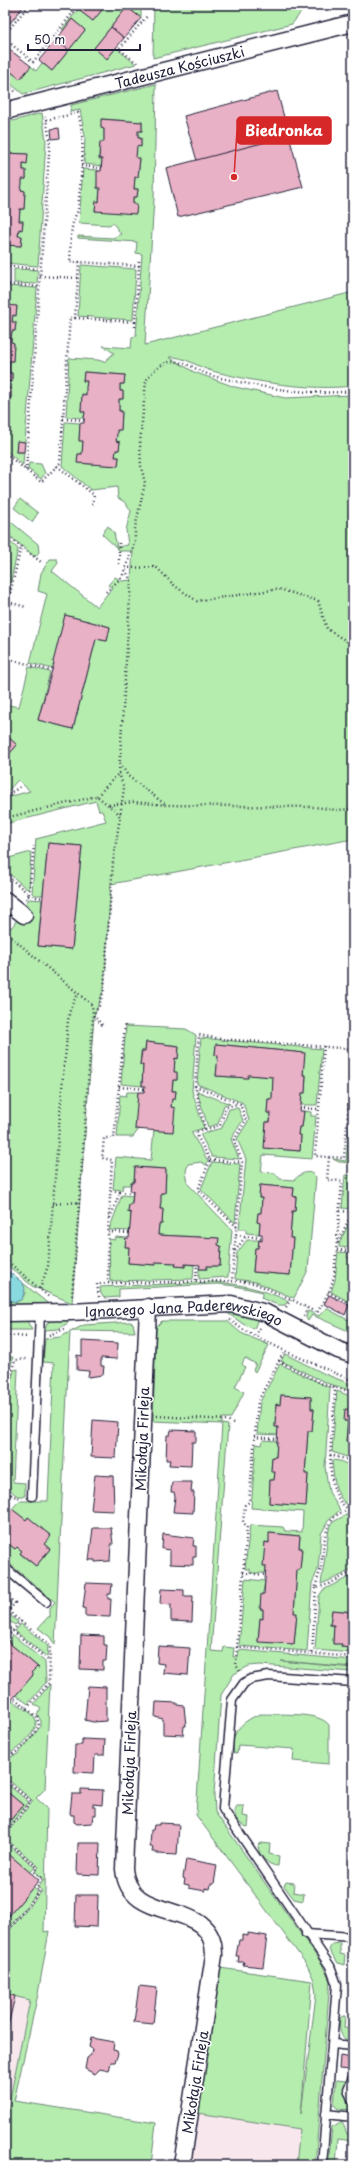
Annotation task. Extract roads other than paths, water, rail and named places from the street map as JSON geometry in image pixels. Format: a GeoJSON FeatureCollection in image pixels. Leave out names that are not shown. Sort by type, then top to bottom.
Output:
{"type":"FeatureCollection","features":[{"type":"Feature","properties":{"kind":"street","name":"Tadeusza Kościuszki"},"geometry":{"type":"LineString","coordinates":[[5,111],[353,23]]}},
{"type":"Feature","properties":{"kind":"street"},"geometry":{"type":"LineString","coordinates":[[5,900],[24,915]]}},
{"type":"Feature","properties":{"kind":"street","name":"Ignacego Jana Paderewskiego"},"geometry":{"type":"LineString","coordinates":[[5,1313],[40,1313],[70,1319],[113,1309],[218,1304],[244,1306],[266,1313],[338,1350],[353,1355]]}},
{"type":"Feature","properties":{"kind":"street","name":"Mikołaja Firleja"},"geometry":{"type":"LineString","coordinates":[[148,1307],[142,1415],[125,1881],[131,1892],[140,1900],[201,1924],[213,1939],[214,1947],[182,2165]]}},
{"type":"Feature","properties":{"kind":"lane"},"geometry":{"type":"LineString","coordinates":[[28,1497],[40,1336],[40,1313]]}},
{"type":"Feature","properties":{"kind":"lane"},"geometry":{"type":"LineString","coordinates":[[5,1568],[46,1602]]}},
{"type":"Feature","properties":{"kind":"lane"},"geometry":{"type":"LineString","coordinates":[[322,2165],[337,1985],[330,1966],[306,1934],[223,1809],[232,1700],[239,1689],[248,1681],[269,1676],[353,1682]]}},
{"type":"Feature","properties":{"kind":"lane"},"geometry":{"type":"LineString","coordinates":[[306,1934],[353,1937]]}},
{"type":"Feature","properties":{"kind":"lane"},"geometry":{"type":"LineString","coordinates":[[333,2044],[353,2046]]}},
{"type":"Feature","properties":{"kind":"lane"},"geometry":{"type":"LineString","coordinates":[[353,2077],[348,2089],[353,2102]]}},
{"type":"Feature","properties":{"kind":"lane"},"geometry":{"type":"LineString","coordinates":[[326,2114],[353,2116]]}},
{"type":"Feature","properties":{"kind":"water"},"geometry":{"type":"Polygon","coordinates":[[[5,1269],[23,1283],[25,1289],[22,1299],[16,1302],[5,1300],[5,1269]]]}},
{"type":"Feature","properties":{"kind":"place","name":"Biedronka"},"geometry":{"type":"Point","coordinates":[234,177]}}]}
